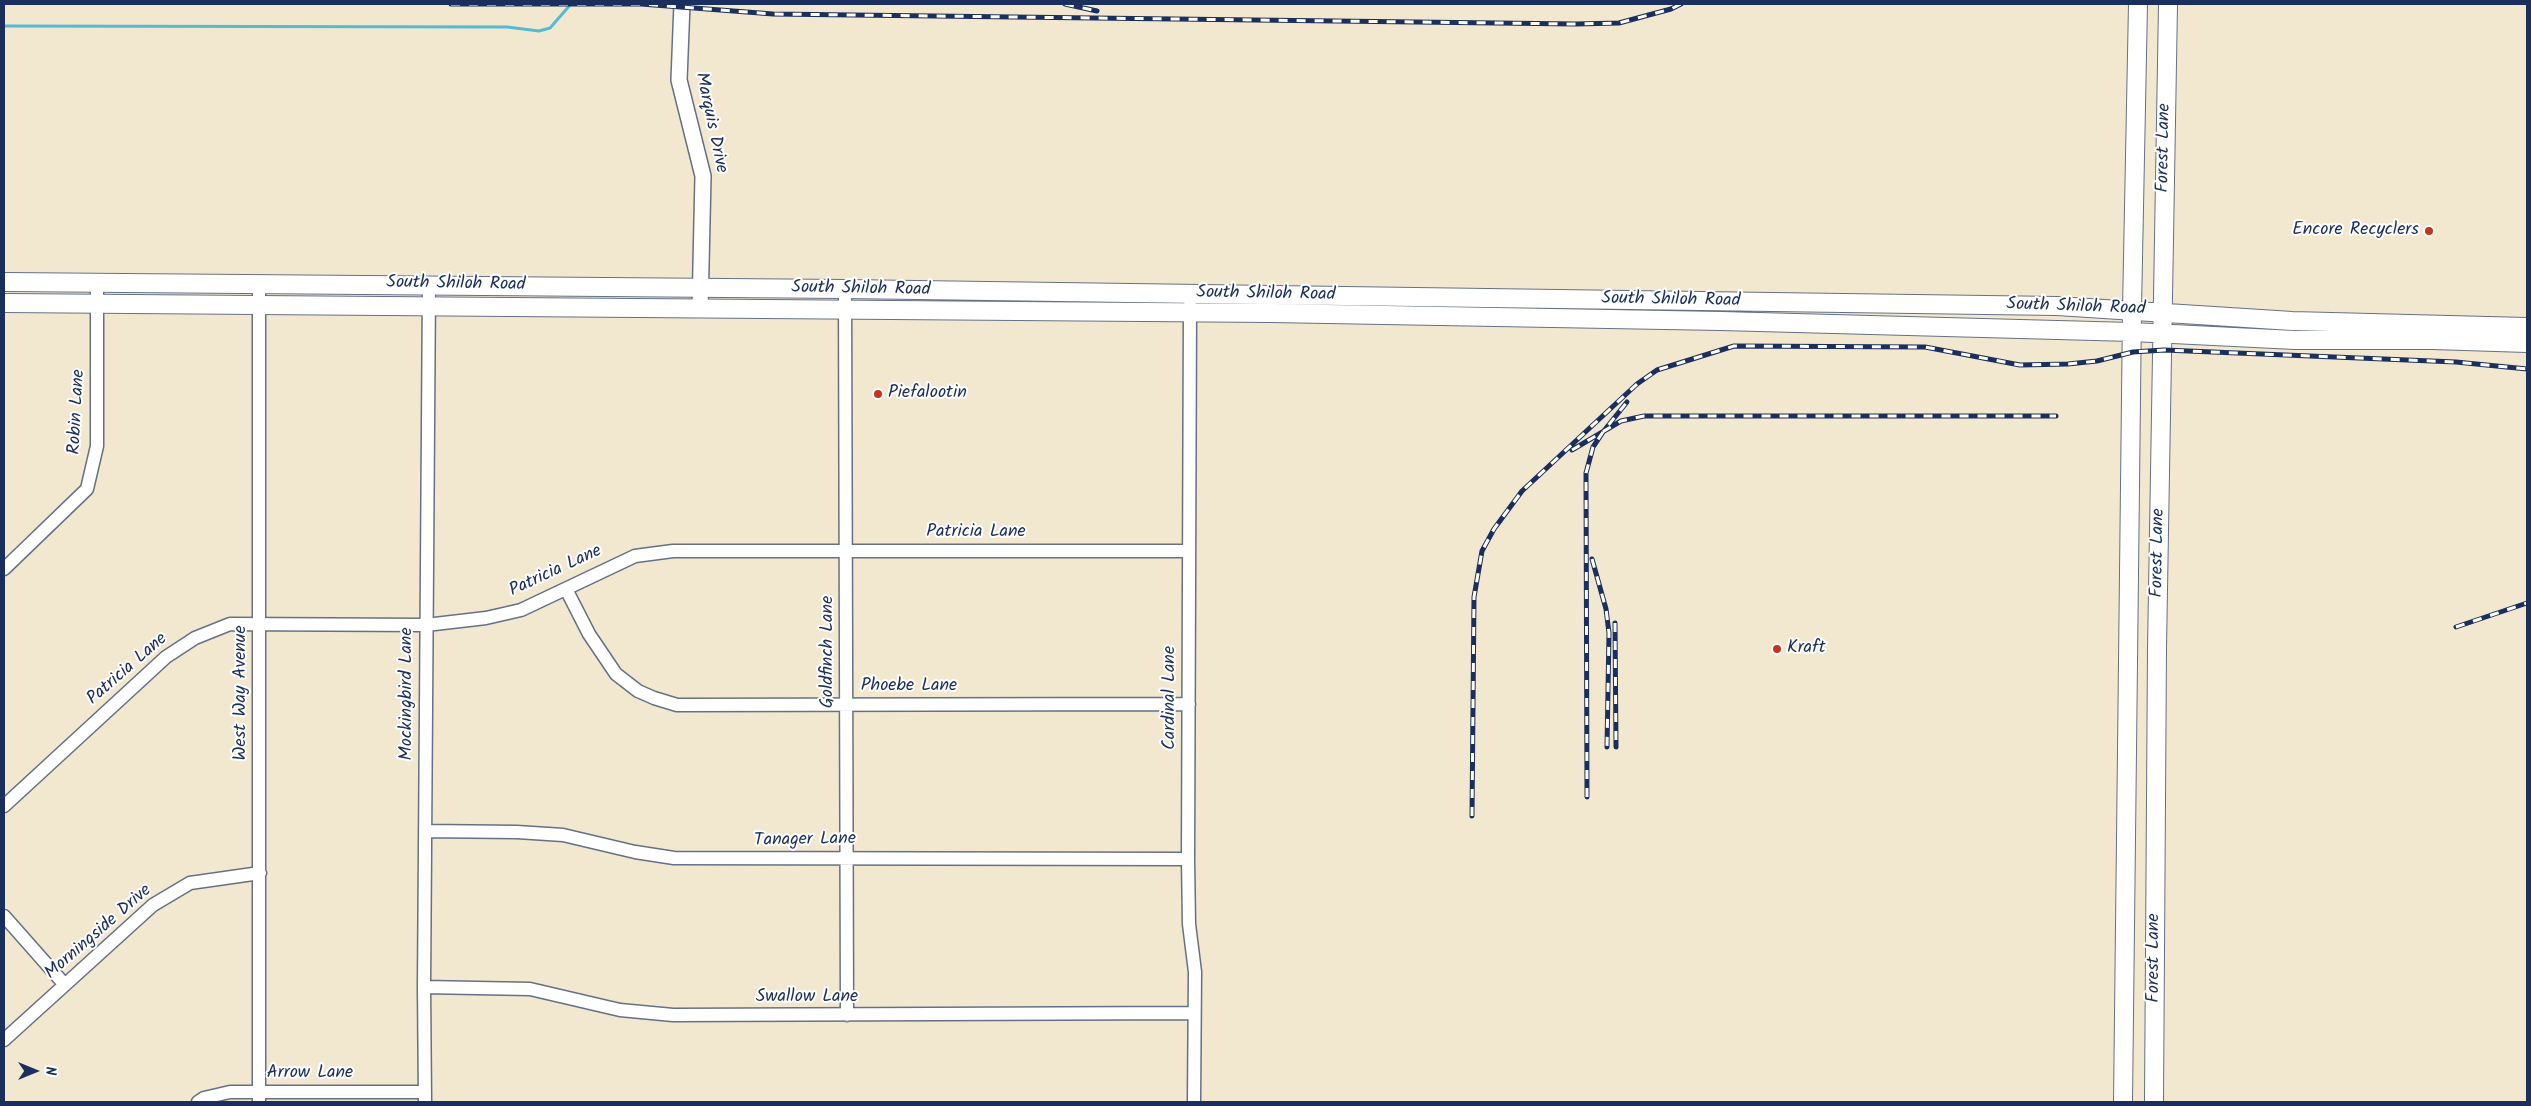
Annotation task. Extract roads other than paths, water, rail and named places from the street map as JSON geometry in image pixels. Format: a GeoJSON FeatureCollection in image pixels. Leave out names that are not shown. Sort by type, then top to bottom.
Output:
{"type":"FeatureCollection","features":[{"type":"Feature","properties":{"kind":"main road","name":"Forest Lane"},"geometry":{"type":"LineString","coordinates":[[2123,1102],[2132,310],[2138,4]]}},
{"type":"Feature","properties":{"kind":"main road","name":"Forest Lane"},"geometry":{"type":"LineString","coordinates":[[2154,1102],[2157,648],[2168,4]]}},
{"type":"Feature","properties":{"kind":"main road","name":"South Shiloh Road"},"geometry":{"type":"LineString","coordinates":[[4,282],[845,289],[2028,306],[2162,311],[2292,321],[2527,327]]}},
{"type":"Feature","properties":{"kind":"main road","name":"South Shiloh Road"},"geometry":{"type":"LineString","coordinates":[[4,303],[1190,312],[1721,321],[2132,332],[2295,340],[2433,340],[2527,344]]}},
{"type":"Feature","properties":{"kind":"street","name":"Marquis Drive"},"geometry":{"type":"LineString","coordinates":[[682,4],[679,80],[703,176],[700,309]]}},
{"type":"Feature","properties":{"kind":"street","name":"Robin Lane"},"geometry":{"type":"LineString","coordinates":[[4,569],[87,489],[96,446],[96,282]]}},
{"type":"Feature","properties":{"kind":"street","name":"West Way Avenue"},"geometry":{"type":"LineString","coordinates":[[259,283],[259,1097]]}},
{"type":"Feature","properties":{"kind":"street","name":"Mockingbird Lane"},"geometry":{"type":"LineString","coordinates":[[425,1097],[424,988],[429,285]]}},
{"type":"Feature","properties":{"kind":"street","name":"Goldfinch Lane"},"geometry":{"type":"LineString","coordinates":[[845,289],[847,704],[845,858],[847,1015]]}},
{"type":"Feature","properties":{"kind":"street","name":"Cardinal Lane"},"geometry":{"type":"LineString","coordinates":[[1190,294],[1188,859],[1189,924],[1194,972],[1194,1102]]}},
{"type":"Feature","properties":{"kind":"street","name":"Patricia Lane"},"geometry":{"type":"LineString","coordinates":[[4,806],[166,657],[195,638],[230,624],[426,625],[486,618],[520,610],[566,589],[597,572],[635,556],[673,551],[1190,551]]}},
{"type":"Feature","properties":{"kind":"street","name":"Phoebe Lane"},"geometry":{"type":"LineString","coordinates":[[566,589],[590,634],[616,674],[638,691],[677,705],[1189,704]]}},
{"type":"Feature","properties":{"kind":"street","name":"Tanager Lane"},"geometry":{"type":"LineString","coordinates":[[425,831],[517,832],[563,835],[635,852],[674,858],[1188,859]]}},
{"type":"Feature","properties":{"kind":"street","name":"Morningside Drive"},"geometry":{"type":"LineString","coordinates":[[4,1040],[153,905],[190,883],[260,873]]}},
{"type":"Feature","properties":{"kind":"street"},"geometry":{"type":"LineString","coordinates":[[4,916],[65,985]]}},
{"type":"Feature","properties":{"kind":"street","name":"Swallow Lane"},"geometry":{"type":"LineString","coordinates":[[424,988],[530,990],[620,1010],[673,1015],[1194,1013]]}},
{"type":"Feature","properties":{"kind":"street","name":"Arrow Lane"},"geometry":{"type":"LineString","coordinates":[[198,1102],[204,1098],[230,1092],[259,1097],[425,1097]]}},
{"type":"Feature","properties":{"kind":"waterway"},"geometry":{"type":"LineString","coordinates":[[4,26],[507,27],[539,31],[550,28],[571,4]]}},
{"type":"Feature","properties":{"kind":"railway"},"geometry":{"type":"LineString","coordinates":[[451,4],[641,4],[773,14],[1576,24],[1619,23],[1671,9],[1681,4]]}},
{"type":"Feature","properties":{"kind":"railway"},"geometry":{"type":"LineString","coordinates":[[1065,4],[1097,11]]}},
{"type":"Feature","properties":{"kind":"railway"},"geometry":{"type":"LineString","coordinates":[[1472,816],[1474,597],[1482,551],[1494,529],[1522,491],[1637,384],[1657,370],[1734,346],[1925,347],[2020,365],[2097,361],[2133,352],[2164,350],[2456,362],[2527,369]]}},
{"type":"Feature","properties":{"kind":"railway"},"geometry":{"type":"LineString","coordinates":[[1587,797],[1586,473],[1593,447],[1627,402]]}},
{"type":"Feature","properties":{"kind":"railway"},"geometry":{"type":"LineString","coordinates":[[1572,450],[1621,421],[1644,416],[2056,416]]}},
{"type":"Feature","properties":{"kind":"railway"},"geometry":{"type":"LineString","coordinates":[[1592,559],[1606,609],[1609,633],[1607,747]]}},
{"type":"Feature","properties":{"kind":"railway"},"geometry":{"type":"LineString","coordinates":[[2456,627],[2527,603]]}},
{"type":"Feature","properties":{"kind":"railway"},"geometry":{"type":"LineString","coordinates":[[1615,623],[1616,747]]}},
{"type":"Feature","properties":{"kind":"place","name":"Encore Recyclers"},"geometry":{"type":"Point","coordinates":[2429,231]}},
{"type":"Feature","properties":{"kind":"place","name":"Piefalootin"},"geometry":{"type":"Point","coordinates":[878,394]}},
{"type":"Feature","properties":{"kind":"place","name":"Kraft"},"geometry":{"type":"Point","coordinates":[1777,649]}}]}
